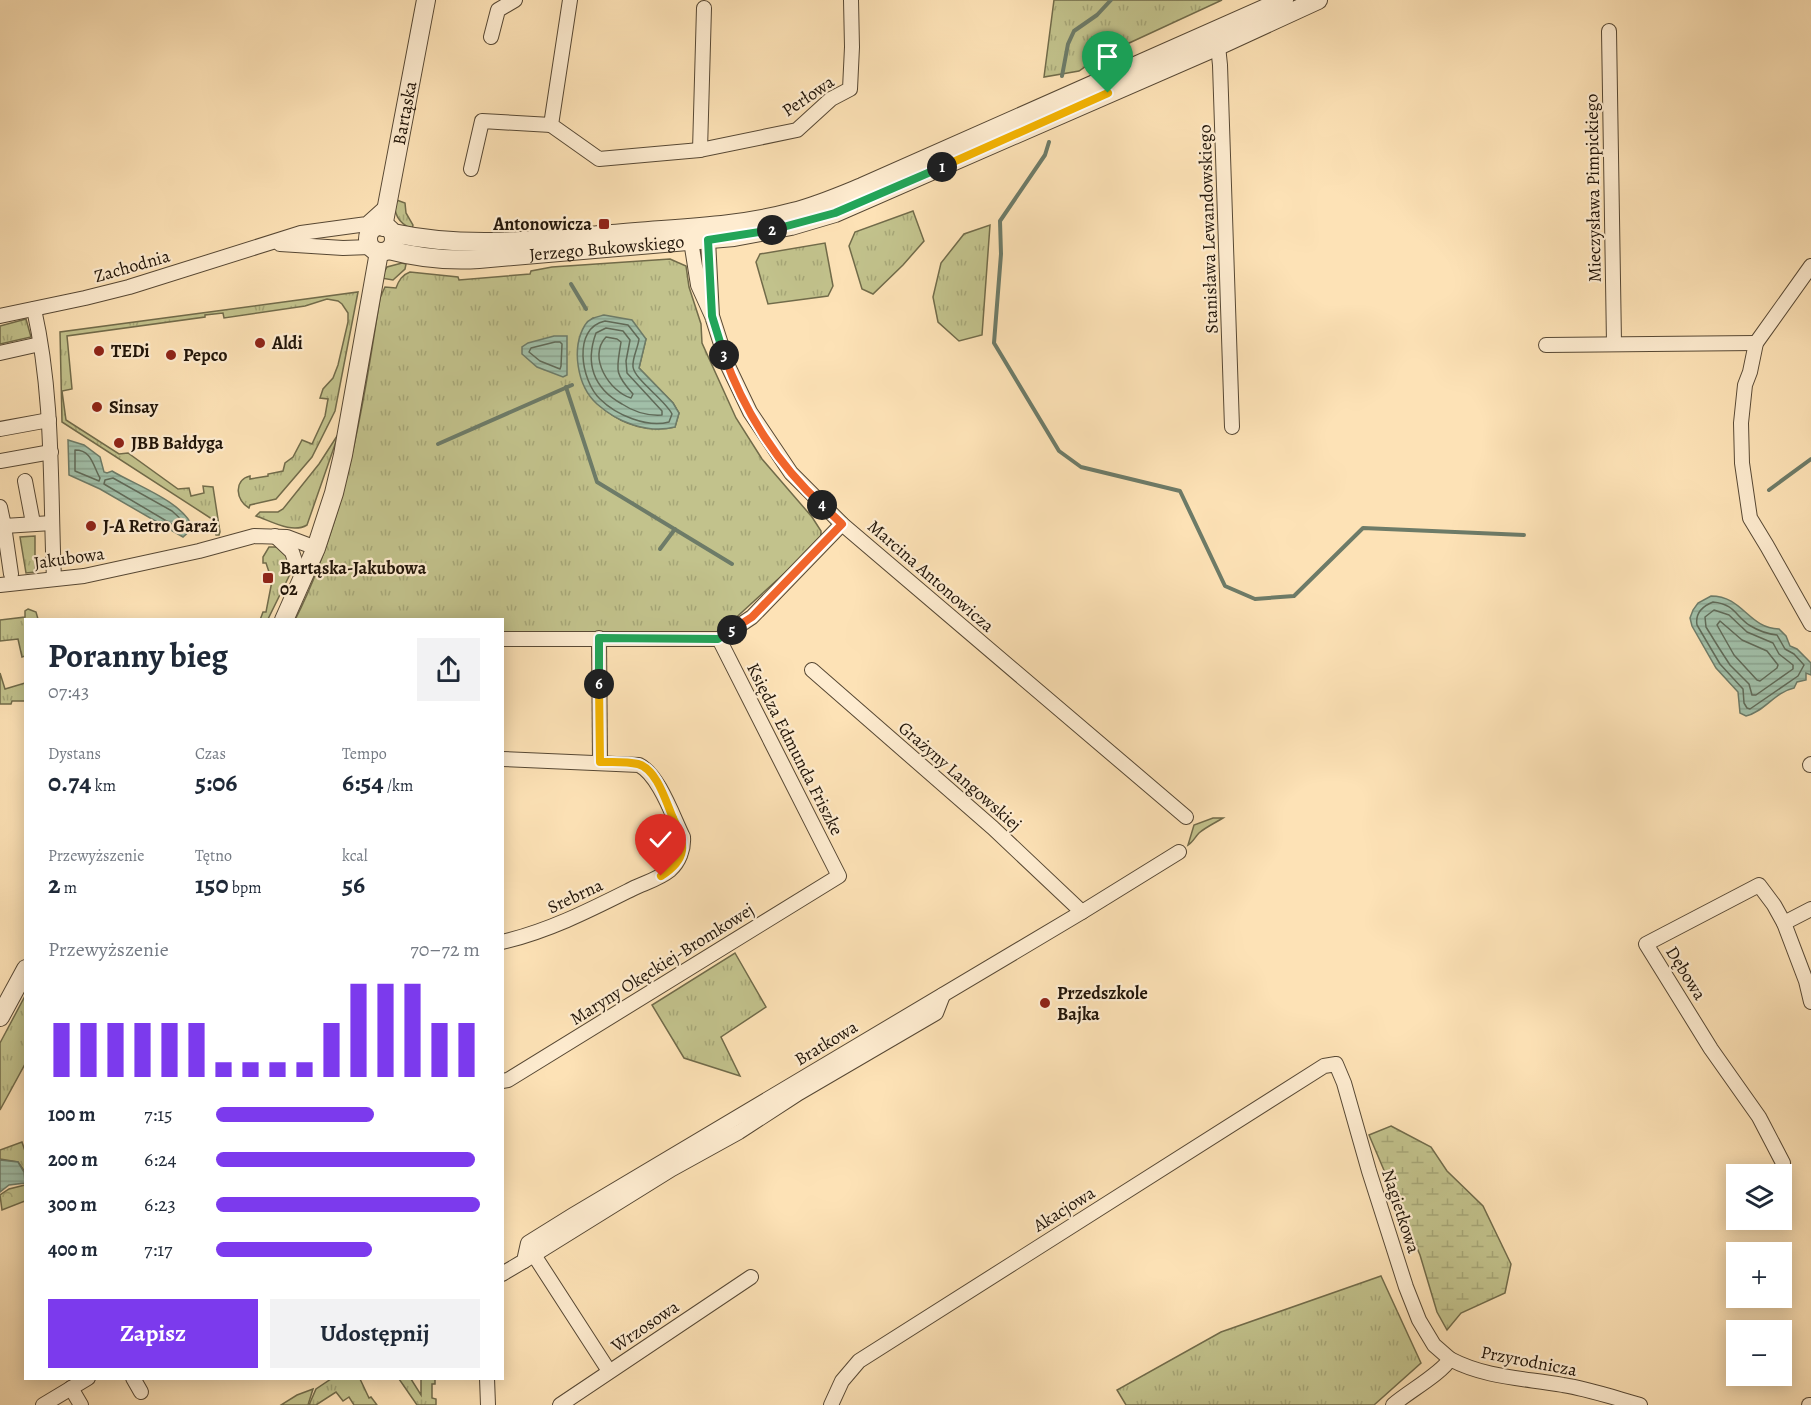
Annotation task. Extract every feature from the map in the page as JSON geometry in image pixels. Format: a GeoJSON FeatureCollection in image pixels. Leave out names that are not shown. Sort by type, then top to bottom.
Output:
{"type":"FeatureCollection","features":[{"type":"Feature","properties":{"kind":"street","name":"Bartąska"},"geometry":{"type":"LineString","coordinates":[[285,618],[311,546],[332,467],[345,435],[426,0]]}},
{"type":"Feature","properties":{"kind":"street"},"geometry":{"type":"LineString","coordinates":[[491,38],[498,10],[515,0]]}},
{"type":"Feature","properties":{"kind":"street"},"geometry":{"type":"LineString","coordinates":[[471,169],[482,121],[551,125],[570,0]]}},
{"type":"Feature","properties":{"kind":"street","name":"Perłowa"},"geometry":{"type":"LineString","coordinates":[[551,125],[599,159],[700,150],[797,130],[831,99],[850,89],[851,0]]}},
{"type":"Feature","properties":{"kind":"street","name":"Jerzego Bukowskiego"},"geometry":{"type":"LineString","coordinates":[[1215,39],[1284,0]]}},
{"type":"Feature","properties":{"kind":"street","name":"Jerzego Bukowskiego"},"geometry":{"type":"LineString","coordinates":[[381,240],[415,238],[496,243],[761,233],[835,213],[1215,39],[1318,0]]}},
{"type":"Feature","properties":{"kind":"street"},"geometry":{"type":"LineString","coordinates":[[700,150],[704,8]]}},
{"type":"Feature","properties":{"kind":"street","name":"Mieczysława Pimpickiego"},"geometry":{"type":"LineString","coordinates":[[1609,31],[1614,343]]}},
{"type":"Feature","properties":{"kind":"street","name":"Stanisława Lewandowskiego"},"geometry":{"type":"LineString","coordinates":[[1215,39],[1232,427]]}},
{"type":"Feature","properties":{"kind":"street"},"geometry":{"type":"LineString","coordinates":[[272,243],[301,233],[345,229],[367,224],[387,205],[397,225],[415,238]]}},
{"type":"Feature","properties":{"kind":"street"},"geometry":{"type":"LineString","coordinates":[[345,229],[381,240]]}},
{"type":"Feature","properties":{"kind":"street","name":"Jerzego Bukowskiego"},"geometry":{"type":"LineString","coordinates":[[381,240],[412,256],[457,260],[699,236]]}},
{"type":"Feature","properties":{"kind":"street","name":"Marcina Antonowicza"},"geometry":{"type":"LineString","coordinates":[[699,236],[698,285],[712,316],[728,366],[750,412],[791,473],[842,524],[1186,817]]}},
{"type":"Feature","properties":{"kind":"street"},"geometry":{"type":"LineString","coordinates":[[272,243],[343,248],[381,240]]}},
{"type":"Feature","properties":{"kind":"street","name":"Zachodnia"},"geometry":{"type":"LineString","coordinates":[[0,316],[129,287],[238,251],[272,243]]}},
{"type":"Feature","properties":{"kind":"street"},"geometry":{"type":"LineString","coordinates":[[343,248],[364,257],[368,261],[374,278]]}},
{"type":"Feature","properties":{"kind":"street"},"geometry":{"type":"LineString","coordinates":[[374,278],[385,264],[412,256]]}},
{"type":"Feature","properties":{"kind":"street"},"geometry":{"type":"LineString","coordinates":[[1811,266],[1756,343],[1745,385],[1741,423],[1742,463],[1750,518],[1811,624]]}},
{"type":"Feature","properties":{"kind":"street"},"geometry":{"type":"LineString","coordinates":[[34,309],[49,420],[54,579]]}},
{"type":"Feature","properties":{"kind":"street"},"geometry":{"type":"LineString","coordinates":[[1546,346],[1614,343],[1756,343]]}},
{"type":"Feature","properties":{"kind":"street"},"geometry":{"type":"LineString","coordinates":[[0,353],[40,344]]}},
{"type":"Feature","properties":{"kind":"street"},"geometry":{"type":"LineString","coordinates":[[0,429],[49,420]]}},
{"type":"Feature","properties":{"kind":"street"},"geometry":{"type":"LineString","coordinates":[[0,461],[51,452]]}},
{"type":"Feature","properties":{"kind":"street"},"geometry":{"type":"LineString","coordinates":[[24,481],[33,523]]}},
{"type":"Feature","properties":{"kind":"street"},"geometry":{"type":"LineString","coordinates":[[0,507],[11,574]]}},
{"type":"Feature","properties":{"kind":"street"},"geometry":{"type":"LineString","coordinates":[[4,526],[52,523]]}},
{"type":"Feature","properties":{"kind":"street"},"geometry":{"type":"LineString","coordinates":[[504,639],[718,639],[752,617],[842,524]]}},
{"type":"Feature","properties":{"kind":"street","name":"Jakubowa"},"geometry":{"type":"LineString","coordinates":[[0,585],[54,579],[199,551],[254,536],[275,536],[311,546]]}},
{"type":"Feature","properties":{"kind":"street"},"geometry":{"type":"LineString","coordinates":[[275,536],[292,552],[297,567]]}},
{"type":"Feature","properties":{"kind":"street","name":"Bartąska"},"geometry":{"type":"LineString","coordinates":[[275,618],[297,567],[311,546]]}},
{"type":"Feature","properties":{"kind":"street"},"geometry":{"type":"LineString","coordinates":[[504,759],[600,762],[599,638]]}},
{"type":"Feature","properties":{"kind":"street","name":"Księdza Edmunda Friszke"},"geometry":{"type":"LineString","coordinates":[[718,639],[839,876]]}},
{"type":"Feature","properties":{"kind":"street","name":"Grażyny Langowskiej"},"geometry":{"type":"LineString","coordinates":[[812,670],[993,828],[1082,912]]}},
{"type":"Feature","properties":{"kind":"street","name":"Srebrna"},"geometry":{"type":"LineString","coordinates":[[504,941],[543,931],[572,919],[661,876],[675,864],[682,851],[683,837],[656,782],[646,768],[639,765],[600,762]]}},
{"type":"Feature","properties":{"kind":"street"},"geometry":{"type":"LineString","coordinates":[[504,1273],[672,1169],[739,1132],[799,1093],[936,1013],[943,995],[1179,852]]}},
{"type":"Feature","properties":{"kind":"street","name":"Maryny Okęckiej-Bromkowej"},"geometry":{"type":"LineString","coordinates":[[504,1081],[839,876]]}},
{"type":"Feature","properties":{"kind":"street","name":"Dębowa"},"geometry":{"type":"LineString","coordinates":[[1783,1162],[1759,1117],[1712,1049],[1646,944],[1759,885],[1784,923]]}},
{"type":"Feature","properties":{"kind":"street"},"geometry":{"type":"LineString","coordinates":[[1811,909],[1784,923],[1806,981],[1811,1002]]}},
{"type":"Feature","properties":{"kind":"street"},"geometry":{"type":"LineString","coordinates":[[0,1017],[24,973]]}},
{"type":"Feature","properties":{"kind":"street","name":"Nagietkowa"},"geometry":{"type":"LineString","coordinates":[[1336,1064],[1344,1083],[1406,1287],[1419,1320],[1434,1345],[1450,1359]]}},
{"type":"Feature","properties":{"kind":"street","name":"Akacjowa"},"geometry":{"type":"LineString","coordinates":[[831,1405],[842,1381],[859,1361],[1324,1066],[1336,1064]]}},
{"type":"Feature","properties":{"kind":"street"},"geometry":{"type":"LineString","coordinates":[[529,1258],[609,1371]]}},
{"type":"Feature","properties":{"kind":"street","name":"Wrzosowa"},"geometry":{"type":"LineString","coordinates":[[560,1405],[751,1277]]}},
{"type":"Feature","properties":{"kind":"street"},"geometry":{"type":"LineString","coordinates":[[1393,1405],[1407,1392],[1446,1366],[1450,1359]]}},
{"type":"Feature","properties":{"kind":"street","name":"Przyrodnicza"},"geometry":{"type":"LineString","coordinates":[[1450,1359],[1466,1367],[1499,1377],[1565,1385],[1640,1405]]}},
{"type":"Feature","properties":{"kind":"street"},"geometry":{"type":"LineString","coordinates":[[43,1405],[85,1380]]}},
{"type":"Feature","properties":{"kind":"street"},"geometry":{"type":"LineString","coordinates":[[134,1380],[141,1392]]}},
{"type":"Feature","properties":{"kind":"street"},"geometry":{"type":"LineString","coordinates":[[487,1380],[488,1405]]}},
{"type":"Feature","properties":{"kind":"street"},"geometry":{"type":"LineString","coordinates":[[71,1388],[81,1405]]}},
{"type":"Feature","properties":{"kind":"green space"},"geometry":{"type":"Polygon","coordinates":[[[1054,0],[1222,0],[1099,57],[1079,71],[1044,77],[1054,0]]]}},
{"type":"Feature","properties":{"kind":"green space"},"geometry":{"type":"Polygon","coordinates":[[[394,199],[405,203],[406,213],[413,225],[412,229],[403,224],[398,217],[394,199]]]}},
{"type":"Feature","properties":{"kind":"green space"},"geometry":{"type":"Polygon","coordinates":[[[913,211],[924,241],[873,294],[862,289],[849,246],[855,232],[913,211]]]}},
{"type":"Feature","properties":{"kind":"green space"},"geometry":{"type":"Polygon","coordinates":[[[990,225],[982,335],[959,341],[938,322],[933,297],[941,263],[964,234],[990,225]]]}},
{"type":"Feature","properties":{"kind":"green space"},"geometry":{"type":"Polygon","coordinates":[[[825,243],[833,286],[828,296],[768,304],[756,262],[760,254],[825,243]]]}},
{"type":"Feature","properties":{"kind":"green space"},"geometry":{"type":"Polygon","coordinates":[[[670,259],[686,266],[689,287],[701,324],[702,343],[736,418],[762,459],[812,517],[821,531],[821,540],[718,634],[504,638],[504,618],[296,618],[313,582],[340,502],[359,421],[380,298],[385,287],[396,288],[401,278],[410,272],[458,277],[459,280],[530,274],[531,271],[552,267],[670,259]],[[593,318],[585,326],[581,333],[579,364],[584,381],[593,397],[605,410],[638,427],[656,429],[675,427],[679,413],[673,403],[639,368],[646,339],[593,318]]]}},
{"type":"Feature","properties":{"kind":"green space"},"geometry":{"type":"Polygon","coordinates":[[[406,264],[405,269],[393,280],[381,278],[387,267],[406,264]]]}},
{"type":"Feature","properties":{"kind":"green space"},"geometry":{"type":"Polygon","coordinates":[[[358,292],[335,411],[312,457],[276,499],[250,505],[249,508],[239,496],[241,482],[250,476],[250,479],[283,471],[285,463],[293,457],[302,440],[312,444],[325,416],[328,399],[320,398],[323,389],[333,378],[338,365],[348,322],[348,313],[342,304],[327,299],[305,306],[224,318],[223,313],[205,315],[205,317],[67,336],[72,389],[62,391],[66,420],[119,454],[128,453],[178,489],[189,488],[191,496],[204,493],[203,486],[213,487],[219,535],[216,535],[212,519],[62,422],[60,332],[358,292]]]}},
{"type":"Feature","properties":{"kind":"green space"},"geometry":{"type":"Polygon","coordinates":[[[26,319],[31,337],[0,344],[0,326],[26,319]]]}},
{"type":"Feature","properties":{"kind":"green space"},"geometry":{"type":"Polygon","coordinates":[[[339,433],[307,525],[288,527],[256,516],[260,512],[278,512],[283,509],[319,464],[339,433]]]}},
{"type":"Feature","properties":{"kind":"green space"},"geometry":{"type":"Polygon","coordinates":[[[35,536],[35,572],[26,573],[20,537],[35,536]]]}},
{"type":"Feature","properties":{"kind":"green space"},"geometry":{"type":"Polygon","coordinates":[[[269,547],[277,547],[286,550],[294,566],[268,618],[261,618],[263,612],[266,612],[272,581],[266,563],[263,563],[263,557],[269,547]]]}},
{"type":"Feature","properties":{"kind":"green space"},"geometry":{"type":"Polygon","coordinates":[[[28,609],[36,612],[38,618],[24,618],[24,656],[22,657],[18,639],[0,641],[0,620],[25,617],[25,611],[28,609]]]}},
{"type":"Feature","properties":{"kind":"green space"},"geometry":{"type":"Polygon","coordinates":[[[0,673],[5,689],[24,683],[24,701],[0,704],[0,673]]]}},
{"type":"Feature","properties":{"kind":"green space"},"geometry":{"type":"Polygon","coordinates":[[[1213,818],[1223,818],[1202,831],[1188,845],[1194,825],[1213,818]]]}},
{"type":"Feature","properties":{"kind":"green space"},"geometry":{"type":"Polygon","coordinates":[[[735,953],[766,1007],[721,1037],[740,1076],[684,1058],[652,1005],[735,953]]]}},
{"type":"Feature","properties":{"kind":"green space"},"geometry":{"type":"Polygon","coordinates":[[[24,998],[24,1066],[0,1110],[0,1043],[24,998]]]}},
{"type":"Feature","properties":{"kind":"green space"},"geometry":{"type":"Polygon","coordinates":[[[1391,1126],[1431,1147],[1447,1171],[1483,1206],[1511,1264],[1505,1293],[1461,1313],[1447,1330],[1437,1312],[1420,1255],[1369,1135],[1391,1126]]]}},
{"type":"Feature","properties":{"kind":"green space"},"geometry":{"type":"Polygon","coordinates":[[[22,1142],[24,1171],[18,1162],[0,1159],[0,1150],[22,1142]]]}},
{"type":"Feature","properties":{"kind":"green space"},"geometry":{"type":"Polygon","coordinates":[[[24,1185],[24,1201],[2,1210],[0,1195],[9,1189],[24,1185]]]}},
{"type":"Feature","properties":{"kind":"green space"},"geometry":{"type":"Polygon","coordinates":[[[1381,1276],[1421,1363],[1374,1405],[1126,1405],[1117,1390],[1221,1332],[1381,1276]]]}},
{"type":"Feature","properties":{"kind":"green space"},"geometry":{"type":"Polygon","coordinates":[[[330,1380],[360,1380],[369,1398],[371,1397],[377,1405],[354,1405],[349,1397],[343,1401],[336,1392],[316,1405],[309,1405],[316,1389],[330,1380]]]}},
{"type":"Feature","properties":{"kind":"green space"},"geometry":{"type":"Polygon","coordinates":[[[400,1380],[412,1380],[421,1395],[421,1380],[435,1380],[435,1384],[432,1384],[432,1398],[436,1399],[436,1405],[417,1405],[400,1380]]]}},
{"type":"Feature","properties":{"kind":"green space"},"geometry":{"type":"Polygon","coordinates":[[[313,1389],[308,1405],[281,1405],[297,1395],[313,1389]]]}},
{"type":"Feature","properties":{"kind":"water"},"geometry":{"type":"Polygon","coordinates":[[[604,315],[632,320],[646,339],[639,368],[673,403],[679,413],[675,427],[654,429],[633,425],[605,410],[590,396],[578,366],[578,345],[587,323],[593,318],[604,315]]]}},
{"type":"Feature","properties":{"kind":"water"},"geometry":{"type":"Polygon","coordinates":[[[554,336],[567,336],[567,375],[563,377],[537,367],[522,354],[522,347],[528,343],[554,336]]]}},
{"type":"Feature","properties":{"kind":"water"},"geometry":{"type":"Polygon","coordinates":[[[68,440],[84,445],[100,457],[104,472],[112,471],[169,502],[180,510],[193,528],[183,537],[100,489],[69,475],[68,440]]]}},
{"type":"Feature","properties":{"kind":"water"},"geometry":{"type":"Polygon","coordinates":[[[1711,596],[1731,601],[1760,623],[1779,629],[1786,636],[1790,646],[1797,649],[1811,663],[1811,675],[1806,673],[1806,680],[1797,682],[1794,688],[1787,690],[1752,714],[1746,716],[1740,713],[1738,692],[1716,668],[1692,626],[1690,618],[1698,603],[1711,596]]]}},
{"type":"Feature","properties":{"kind":"water"},"geometry":{"type":"Polygon","coordinates":[[[0,1160],[18,1162],[24,1172],[24,1183],[9,1185],[0,1192],[0,1160]]]}},
{"type":"Feature","properties":{"kind":"waterway"},"geometry":{"type":"LineString","coordinates":[[1062,76],[1068,44],[1074,31],[1097,15],[1111,0]]}},
{"type":"Feature","properties":{"kind":"waterway"},"geometry":{"type":"LineString","coordinates":[[1049,142],[1045,155],[1000,221],[1001,254],[994,343],[1059,451],[1081,467],[1180,491],[1225,586],[1255,599],[1294,596],[1363,528],[1524,535]]}},
{"type":"Feature","properties":{"kind":"waterway"},"geometry":{"type":"LineString","coordinates":[[571,284],[586,309]]}},
{"type":"Feature","properties":{"kind":"waterway"},"geometry":{"type":"LineString","coordinates":[[438,444],[572,385]]}},
{"type":"Feature","properties":{"kind":"waterway"},"geometry":{"type":"LineString","coordinates":[[566,387],[597,482],[732,564]]}},
{"type":"Feature","properties":{"kind":"waterway"},"geometry":{"type":"LineString","coordinates":[[1769,490],[1811,459]]}},
{"type":"Feature","properties":{"kind":"waterway"},"geometry":{"type":"LineString","coordinates":[[660,549],[675,529]]}},
{"type":"Feature","properties":{"kind":"place","name":"Antonowicza"},"geometry":{"type":"Point","coordinates":[604,224]}},
{"type":"Feature","properties":{"kind":"place","name":"Aldi"},"geometry":{"type":"Point","coordinates":[260,343]}},
{"type":"Feature","properties":{"kind":"place","name":"TEDi"},"geometry":{"type":"Point","coordinates":[99,351]}},
{"type":"Feature","properties":{"kind":"place","name":"Pepco"},"geometry":{"type":"Point","coordinates":[171,355]}},
{"type":"Feature","properties":{"kind":"place","name":"Sinsay"},"geometry":{"type":"Point","coordinates":[97,407]}},
{"type":"Feature","properties":{"kind":"place","name":"JBB Bałdyga"},"geometry":{"type":"Point","coordinates":[119,443]}},
{"type":"Feature","properties":{"kind":"place","name":"J-A Retro Garaż"},"geometry":{"type":"Point","coordinates":[91,526]}},
{"type":"Feature","properties":{"kind":"place","name":"Bartąska-Jakubowa 02"},"geometry":{"type":"Point","coordinates":[268,578]}},
{"type":"Feature","properties":{"kind":"place","name":"Przedszkole Bajka"},"geometry":{"type":"Point","coordinates":[1045,1003]}},
{"type":"Feature","properties":{"kind":"route"},"geometry":{"type":"LineString","coordinates":[[661,876],[675,864],[682,851],[683,837],[656,782],[646,768],[631,763],[600,762],[599,638],[718,639],[752,617],[842,524],[791,473],[750,412],[728,366],[712,316],[708,240],[761,233],[835,213],[1108,93]]}}]}
